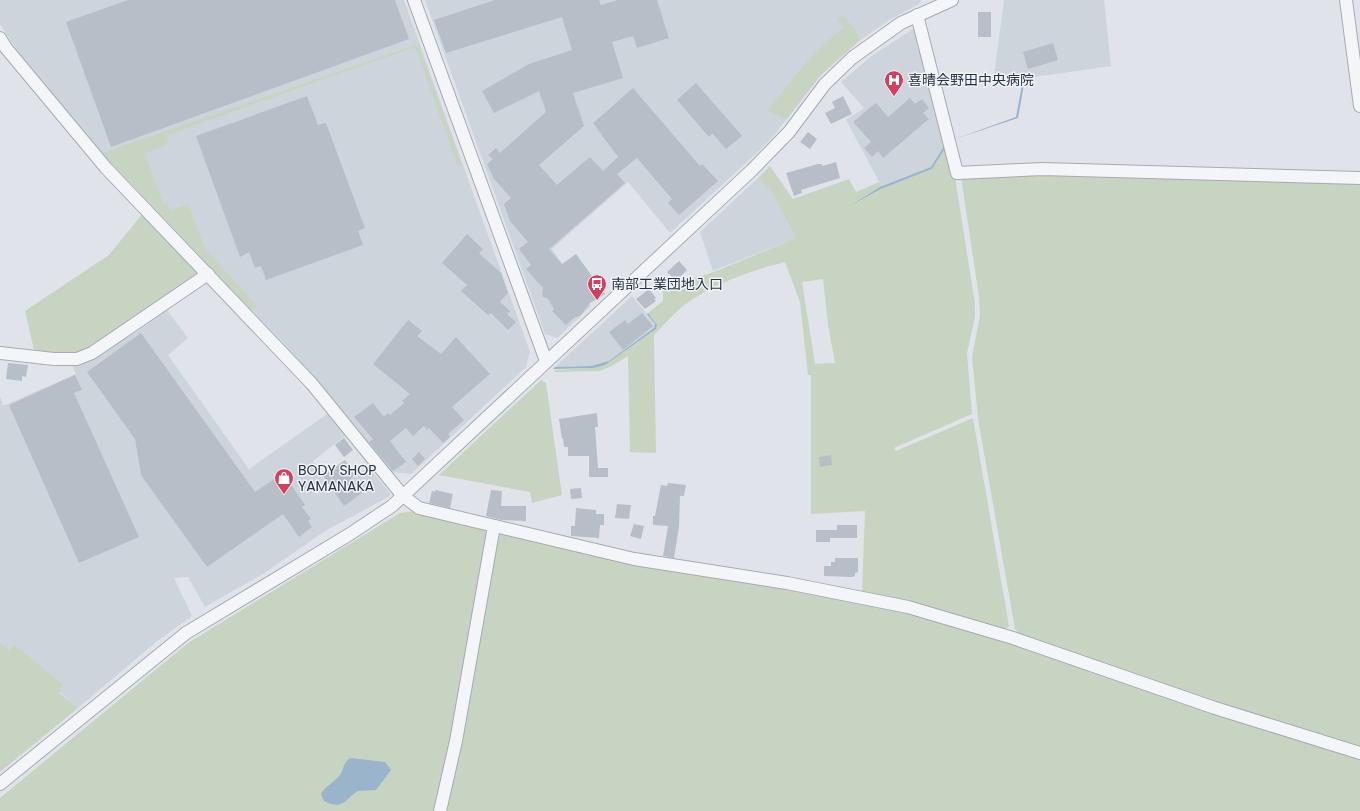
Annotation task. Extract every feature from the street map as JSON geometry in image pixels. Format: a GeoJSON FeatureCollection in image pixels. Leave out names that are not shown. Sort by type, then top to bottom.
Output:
{"type":"FeatureCollection","features":[{"type":"Feature","properties":{"kind":"street"},"geometry":{"type":"LineString","coordinates":[[414,0],[546,361]]}},
{"type":"Feature","properties":{"kind":"street"},"geometry":{"type":"LineString","coordinates":[[0,784],[186,633],[350,534],[392,506],[771,152],[789,132],[826,84],[852,58],[882,36],[917,15],[929,4],[952,0]]}},
{"type":"Feature","properties":{"kind":"street"},"geometry":{"type":"LineString","coordinates":[[1346,0],[1360,106]]}},
{"type":"Feature","properties":{"kind":"street"},"geometry":{"type":"LineString","coordinates":[[917,15],[957,173],[1042,169],[1360,178]]}},
{"type":"Feature","properties":{"kind":"street"},"geometry":{"type":"LineString","coordinates":[[0,38],[6,48],[106,168],[312,384],[403,496],[419,508],[634,559],[787,584],[908,607],[1013,638],[1215,708],[1360,753]]}},
{"type":"Feature","properties":{"kind":"street"},"geometry":{"type":"LineString","coordinates":[[0,353],[54,359],[77,359],[92,353],[208,274]]}},
{"type":"Feature","properties":{"kind":"street"},"geometry":{"type":"LineString","coordinates":[[440,811],[456,741],[494,526]]}},
{"type":"Feature","properties":{"kind":"shaded area"},"geometry":{"type":"Polygon","coordinates":[[[0,0],[404,0],[530,352],[526,367],[411,474],[391,472],[292,352],[102,153],[18,52],[0,24],[0,0]]]}},
{"type":"Feature","properties":{"kind":"shaded area"},"geometry":{"type":"Polygon","coordinates":[[[425,0],[920,0],[921,3],[891,19],[840,56],[820,76],[775,134],[762,148],[670,233],[628,182],[552,249],[591,306],[557,338],[545,334],[425,0]]]}},
{"type":"Feature","properties":{"kind":"shaded area"},"geometry":{"type":"Polygon","coordinates":[[[1004,0],[1104,0],[1111,66],[993,83],[1004,0]]]}},
{"type":"Feature","properties":{"kind":"shaded area","name":"喜晴会野田中央病院"},"geometry":{"type":"Polygon","coordinates":[[[916,27],[946,143],[931,167],[882,187],[846,120],[864,108],[841,82],[873,55],[916,27]]]}},
{"type":"Feature","properties":{"kind":"shaded area"},"geometry":{"type":"Polygon","coordinates":[[[758,178],[772,193],[796,238],[713,271],[700,232],[758,178]]]}},
{"type":"Feature","properties":{"kind":"shaded area"},"geometry":{"type":"Polygon","coordinates":[[[632,296],[655,324],[654,328],[609,361],[591,366],[555,367],[632,296]]]}},
{"type":"Feature","properties":{"kind":"shaded area"},"geometry":{"type":"Polygon","coordinates":[[[167,310],[188,338],[168,355],[249,469],[327,414],[345,436],[313,461],[331,492],[368,467],[390,493],[390,496],[325,531],[266,572],[205,607],[188,577],[174,578],[192,616],[156,642],[78,708],[59,692],[63,684],[14,644],[9,650],[0,642],[0,396],[3,406],[76,374],[72,365],[81,365],[141,329],[167,310]]]}},
{"type":"Feature","properties":{"kind":"green space"},"geometry":{"type":"Polygon","coordinates":[[[844,16],[858,34],[859,41],[820,76],[787,119],[770,112],[769,109],[804,65],[844,27],[837,18],[844,16]]]}},
{"type":"Feature","properties":{"kind":"green space"},"geometry":{"type":"Polygon","coordinates":[[[418,44],[462,165],[458,167],[415,47],[168,135],[167,145],[145,153],[163,204],[168,205],[170,210],[188,204],[205,249],[257,306],[252,311],[102,153],[418,44]]]}},
{"type":"Feature","properties":{"kind":"green space"},"geometry":{"type":"Polygon","coordinates":[[[947,145],[954,170],[975,304],[975,317],[967,353],[972,414],[894,448],[896,451],[973,418],[1009,626],[1006,629],[1001,629],[862,593],[865,511],[811,514],[811,375],[808,375],[800,302],[785,262],[745,274],[706,291],[683,306],[654,335],[656,453],[630,452],[628,356],[612,366],[600,371],[555,372],[554,370],[594,368],[605,365],[656,329],[657,325],[648,313],[663,301],[663,289],[719,270],[796,238],[772,193],[758,178],[770,166],[793,199],[849,179],[856,192],[879,182],[882,187],[851,206],[881,189],[932,169],[947,145]],[[823,279],[802,282],[815,364],[835,363],[828,325],[823,279]]]}},
{"type":"Feature","properties":{"kind":"green space"},"geometry":{"type":"Polygon","coordinates":[[[1023,172],[1360,181],[1360,749],[1261,719],[1020,635],[1015,629],[978,419],[972,357],[980,315],[979,297],[961,177],[1023,172]]]}},
{"type":"Feature","properties":{"kind":"green space"},"geometry":{"type":"Polygon","coordinates":[[[143,213],[198,270],[197,275],[133,320],[79,353],[74,354],[34,350],[25,311],[109,255],[143,213]]]}},
{"type":"Feature","properties":{"kind":"green space"},"geometry":{"type":"Polygon","coordinates":[[[541,380],[546,383],[562,495],[532,503],[530,492],[439,475],[541,380]]]}},
{"type":"Feature","properties":{"kind":"green space"},"geometry":{"type":"Polygon","coordinates":[[[415,511],[483,527],[487,534],[452,738],[435,811],[0,811],[0,798],[188,643],[400,513],[415,511]]]}},
{"type":"Feature","properties":{"kind":"green space"},"geometry":{"type":"Polygon","coordinates":[[[503,532],[926,616],[1021,645],[1247,724],[1360,759],[1360,811],[444,811],[497,537],[503,532]]]}},
{"type":"Feature","properties":{"kind":"green space"},"geometry":{"type":"Polygon","coordinates":[[[0,642],[9,650],[14,644],[63,684],[59,693],[78,708],[0,772],[0,642]]]}},
{"type":"Feature","properties":{"kind":"water"},"geometry":{"type":"Polygon","coordinates":[[[1023,79],[1025,79],[1018,118],[952,140],[1016,117],[1023,79]]]}},
{"type":"Feature","properties":{"kind":"water"},"geometry":{"type":"Polygon","coordinates":[[[946,143],[947,145],[932,169],[881,189],[850,206],[880,187],[931,167],[946,143]]]}},
{"type":"Feature","properties":{"kind":"water"},"geometry":{"type":"Polygon","coordinates":[[[648,313],[657,325],[656,329],[605,365],[594,368],[553,369],[555,367],[591,366],[609,361],[654,328],[655,324],[647,314],[648,313]]]}},
{"type":"Feature","properties":{"kind":"water"},"geometry":{"type":"Polygon","coordinates":[[[350,758],[385,762],[391,770],[376,790],[358,791],[343,803],[336,805],[324,801],[321,794],[325,788],[340,775],[345,764],[350,758]]]}},
{"type":"Feature","properties":{"kind":"building"},"geometry":{"type":"Polygon","coordinates":[[[128,0],[395,0],[409,39],[111,147],[66,22],[128,0]]]}},
{"type":"Feature","properties":{"kind":"building"},"geometry":{"type":"Polygon","coordinates":[[[495,0],[599,0],[601,5],[618,0],[657,0],[669,38],[637,48],[633,36],[612,42],[623,78],[573,93],[584,126],[539,165],[557,185],[590,157],[603,171],[618,157],[593,123],[633,88],[700,166],[702,164],[718,181],[679,215],[668,203],[672,199],[637,158],[617,174],[625,183],[549,249],[562,264],[576,254],[605,294],[590,303],[580,316],[575,317],[566,325],[552,311],[554,309],[548,299],[543,297],[543,288],[526,269],[531,265],[519,249],[528,242],[510,221],[504,204],[511,198],[494,179],[487,164],[493,159],[488,155],[496,148],[500,153],[546,112],[539,91],[494,113],[482,91],[529,64],[572,50],[562,17],[446,53],[434,20],[495,0]]]}},
{"type":"Feature","properties":{"kind":"building"},"geometry":{"type":"Polygon","coordinates":[[[978,12],[991,12],[991,37],[978,37],[978,12]]]}},
{"type":"Feature","properties":{"kind":"building"},"geometry":{"type":"Polygon","coordinates":[[[1053,43],[1058,60],[1028,69],[1023,52],[1053,43]]]}},
{"type":"Feature","properties":{"kind":"building"},"geometry":{"type":"Polygon","coordinates":[[[696,83],[742,136],[726,149],[712,133],[709,137],[677,100],[696,83]]]}},
{"type":"Feature","properties":{"kind":"building"},"geometry":{"type":"Polygon","coordinates":[[[307,96],[318,125],[326,123],[365,228],[358,231],[363,245],[266,280],[261,266],[255,268],[249,252],[240,257],[196,136],[307,96]]]}},
{"type":"Feature","properties":{"kind":"building"},"geometry":{"type":"Polygon","coordinates":[[[843,96],[852,114],[831,124],[825,113],[835,108],[832,102],[843,96]]]}},
{"type":"Feature","properties":{"kind":"building","name":"喜晴会野田中央病院"},"geometry":{"type":"Polygon","coordinates":[[[910,98],[915,104],[922,99],[929,108],[923,113],[929,119],[883,158],[878,151],[872,157],[864,148],[871,142],[853,122],[876,103],[888,117],[910,98]]]}},
{"type":"Feature","properties":{"kind":"building"},"geometry":{"type":"Polygon","coordinates":[[[808,132],[817,139],[810,149],[800,142],[808,132]]]}},
{"type":"Feature","properties":{"kind":"building"},"geometry":{"type":"Polygon","coordinates":[[[836,162],[840,178],[801,190],[802,193],[794,196],[786,173],[818,164],[822,164],[822,166],[836,162]]]}},
{"type":"Feature","properties":{"kind":"building"},"geometry":{"type":"Polygon","coordinates":[[[467,234],[483,249],[479,253],[501,273],[508,293],[500,302],[510,311],[507,314],[516,322],[508,330],[491,313],[488,315],[461,291],[467,285],[442,263],[467,234]]]}},
{"type":"Feature","properties":{"kind":"building"},"geometry":{"type":"Polygon","coordinates":[[[679,261],[687,270],[676,281],[667,272],[679,261]]]}},
{"type":"Feature","properties":{"kind":"building"},"geometry":{"type":"Polygon","coordinates":[[[649,289],[656,298],[654,299],[656,301],[645,309],[636,299],[649,289]]]}},
{"type":"Feature","properties":{"kind":"building"},"geometry":{"type":"Polygon","coordinates":[[[642,313],[653,326],[623,350],[609,332],[625,320],[628,324],[642,313]]]}},
{"type":"Feature","properties":{"kind":"building"},"geometry":{"type":"Polygon","coordinates":[[[408,320],[422,331],[417,336],[441,354],[456,337],[490,374],[452,407],[464,420],[448,434],[450,437],[443,443],[429,428],[427,430],[424,426],[413,436],[406,428],[390,441],[406,462],[393,471],[369,442],[373,439],[354,417],[373,403],[384,417],[388,413],[390,415],[404,403],[402,401],[410,394],[373,364],[408,320]]]}},
{"type":"Feature","properties":{"kind":"building"},"geometry":{"type":"Polygon","coordinates":[[[141,333],[255,492],[283,473],[305,505],[302,507],[311,519],[308,521],[312,527],[299,537],[283,514],[207,567],[141,475],[135,439],[87,372],[141,333]]]}},
{"type":"Feature","properties":{"kind":"building"},"geometry":{"type":"Polygon","coordinates":[[[8,363],[28,365],[26,377],[22,376],[22,381],[6,379],[8,363]]]}},
{"type":"Feature","properties":{"kind":"building"},"geometry":{"type":"Polygon","coordinates":[[[75,375],[82,390],[74,393],[139,537],[79,563],[9,405],[75,375]]]}},
{"type":"Feature","properties":{"kind":"building"},"geometry":{"type":"Polygon","coordinates":[[[597,413],[598,427],[595,427],[598,468],[608,468],[608,477],[589,477],[589,456],[568,456],[568,447],[564,447],[563,438],[562,439],[559,419],[597,413]]]}},
{"type":"Feature","properties":{"kind":"building"},"geometry":{"type":"Polygon","coordinates":[[[344,438],[353,450],[344,457],[335,445],[344,438]]]}},
{"type":"Feature","properties":{"kind":"building"},"geometry":{"type":"Polygon","coordinates":[[[419,452],[425,459],[418,466],[412,459],[419,452]]]}},
{"type":"Feature","properties":{"kind":"building"},"geometry":{"type":"Polygon","coordinates":[[[831,455],[832,465],[820,467],[819,457],[831,455]]]}},
{"type":"Feature","properties":{"kind":"building"},"geometry":{"type":"Polygon","coordinates":[[[345,460],[355,475],[351,478],[362,493],[344,506],[323,476],[345,460]]]}},
{"type":"Feature","properties":{"kind":"building"},"geometry":{"type":"Polygon","coordinates":[[[668,483],[686,485],[684,496],[680,496],[679,527],[674,558],[663,556],[668,526],[653,525],[653,516],[655,516],[661,485],[667,486],[668,483]]]}},
{"type":"Feature","properties":{"kind":"building"},"geometry":{"type":"Polygon","coordinates":[[[581,488],[582,498],[571,499],[570,489],[581,488]]]}},
{"type":"Feature","properties":{"kind":"building"},"geometry":{"type":"Polygon","coordinates":[[[435,490],[453,494],[450,508],[429,503],[432,491],[435,492],[435,490]]]}},
{"type":"Feature","properties":{"kind":"building"},"geometry":{"type":"Polygon","coordinates":[[[491,490],[502,491],[501,506],[526,506],[526,521],[501,520],[486,516],[491,490]]]}},
{"type":"Feature","properties":{"kind":"building"},"geometry":{"type":"Polygon","coordinates":[[[617,504],[631,505],[629,519],[615,518],[617,504]]]}},
{"type":"Feature","properties":{"kind":"building"},"geometry":{"type":"Polygon","coordinates":[[[576,508],[596,510],[596,514],[604,514],[604,525],[600,525],[599,538],[571,536],[571,526],[575,526],[576,508]]]}},
{"type":"Feature","properties":{"kind":"building"},"geometry":{"type":"Polygon","coordinates":[[[634,524],[644,526],[641,539],[630,536],[634,524]]]}},
{"type":"Feature","properties":{"kind":"building"},"geometry":{"type":"Polygon","coordinates":[[[837,525],[857,525],[857,538],[830,538],[830,542],[816,542],[816,530],[837,530],[837,525]]]}},
{"type":"Feature","properties":{"kind":"building"},"geometry":{"type":"Polygon","coordinates":[[[835,558],[858,558],[858,572],[852,577],[824,576],[824,566],[831,566],[831,562],[835,562],[835,558]]]}},
{"type":"Feature","properties":{"kind":"place","name":"喜晴会野田中央病院"},"geometry":{"type":"Point","coordinates":[894,97]}},
{"type":"Feature","properties":{"kind":"place","name":"南部工業団地入口"},"geometry":{"type":"Point","coordinates":[597,301]}},
{"type":"Feature","properties":{"kind":"place","name":"BODY SHOP YAMANAKA"},"geometry":{"type":"Point","coordinates":[284,495]}}]}
